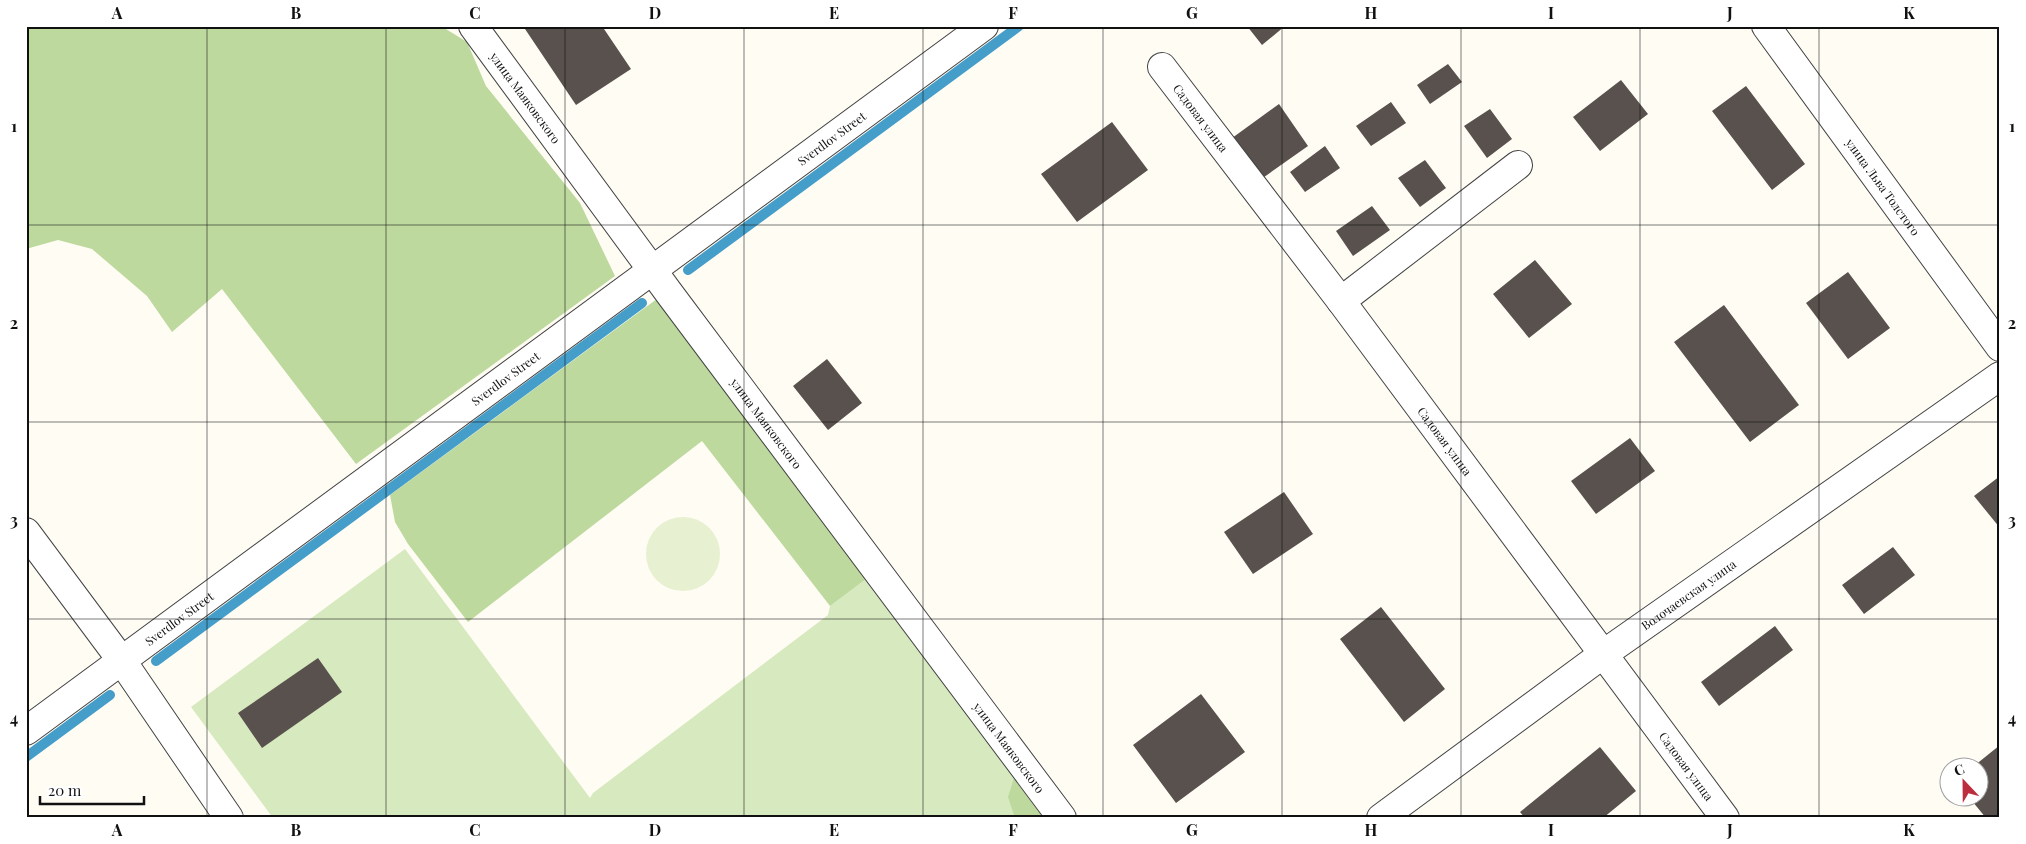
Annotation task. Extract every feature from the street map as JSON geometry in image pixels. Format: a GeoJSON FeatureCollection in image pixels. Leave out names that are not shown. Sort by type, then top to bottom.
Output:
{"type":"FeatureCollection","features":[{"type":"Feature","properties":{"kind":"street","name":"улица Маяковского"},"geometry":{"type":"LineString","coordinates":[[473,26],[1062,818]]}},
{"type":"Feature","properties":{"kind":"street","name":"Sverdlov Street"},"geometry":{"type":"LineString","coordinates":[[26,731],[654,271],[984,26]]}},
{"type":"Feature","properties":{"kind":"street","name":"улица Льва Толстого"},"geometry":{"type":"LineString","coordinates":[[1766,26],[2000,347]]}},
{"type":"Feature","properties":{"kind":"street","name":"Садовая улица"},"geometry":{"type":"LineString","coordinates":[[1162,67],[1341,301],[1724,818]]}},
{"type":"Feature","properties":{"kind":"street"},"geometry":{"type":"LineString","coordinates":[[1341,301],[1518,165]]}},
{"type":"Feature","properties":{"kind":"street","name":"Волочаевская улица"},"geometry":{"type":"LineString","coordinates":[[1381,818],[1602,655],[2000,376]]}},
{"type":"Feature","properties":{"kind":"street"},"geometry":{"type":"LineString","coordinates":[[26,532],[122,661],[229,818]]}},
{"type":"Feature","properties":{"kind":"green space"},"geometry":{"type":"Polygon","coordinates":[[[26,26],[441,26],[467,42],[486,86],[580,203],[615,276],[356,464],[222,289],[172,332],[147,296],[92,249],[58,240],[26,249],[26,26]]]}},
{"type":"Feature","properties":{"kind":"green space"},"geometry":{"type":"Polygon","coordinates":[[[661,296],[873,574],[830,606],[702,441],[468,622],[408,544],[395,522],[390,495],[661,296]]]}},
{"type":"Feature","properties":{"kind":"green space"},"geometry":{"type":"Polygon","coordinates":[[[683,517],[697,520],[709,528],[717,540],[720,554],[717,568],[709,580],[697,588],[683,591],[669,588],[657,580],[649,568],[646,554],[649,540],[657,528],[669,520],[683,517]]]}},
{"type":"Feature","properties":{"kind":"green space"},"geometry":{"type":"Polygon","coordinates":[[[405,549],[590,798],[593,793],[828,615],[830,606],[873,574],[1052,818],[273,818],[191,707],[405,549]]]}},
{"type":"Feature","properties":{"kind":"green space"},"geometry":{"type":"Polygon","coordinates":[[[1017,768],[1052,818],[1015,818],[1008,797],[1017,768]]]}},
{"type":"Feature","properties":{"kind":"building"},"geometry":{"type":"Polygon","coordinates":[[[523,26],[602,26],[631,69],[576,105],[523,26]]]}},
{"type":"Feature","properties":{"kind":"building"},"geometry":{"type":"Polygon","coordinates":[[[1247,26],[1285,26],[1262,45],[1247,26]]]}},
{"type":"Feature","properties":{"kind":"building"},"geometry":{"type":"Polygon","coordinates":[[[1448,64],[1462,82],[1430,104],[1417,85],[1448,64]]]}},
{"type":"Feature","properties":{"kind":"building"},"geometry":{"type":"Polygon","coordinates":[[[1621,80],[1648,114],[1600,151],[1573,117],[1621,80]]]}},
{"type":"Feature","properties":{"kind":"building"},"geometry":{"type":"Polygon","coordinates":[[[1746,86],[1805,164],[1772,190],[1712,111],[1746,86]]]}},
{"type":"Feature","properties":{"kind":"building"},"geometry":{"type":"Polygon","coordinates":[[[1391,102],[1406,123],[1371,146],[1356,126],[1391,102]]]}},
{"type":"Feature","properties":{"kind":"building"},"geometry":{"type":"Polygon","coordinates":[[[1279,104],[1308,146],[1257,182],[1228,141],[1279,104]]]}},
{"type":"Feature","properties":{"kind":"building"},"geometry":{"type":"Polygon","coordinates":[[[1490,109],[1512,139],[1487,158],[1464,126],[1490,109]]]}},
{"type":"Feature","properties":{"kind":"building"},"geometry":{"type":"Polygon","coordinates":[[[1112,122],[1148,170],[1077,222],[1041,174],[1112,122]]]}},
{"type":"Feature","properties":{"kind":"building"},"geometry":{"type":"Polygon","coordinates":[[[1325,146],[1340,168],[1305,192],[1290,172],[1325,146]]]}},
{"type":"Feature","properties":{"kind":"building"},"geometry":{"type":"Polygon","coordinates":[[[1425,160],[1446,188],[1420,207],[1398,178],[1425,160]]]}},
{"type":"Feature","properties":{"kind":"building"},"geometry":{"type":"Polygon","coordinates":[[[1372,206],[1390,230],[1353,256],[1336,231],[1372,206]]]}},
{"type":"Feature","properties":{"kind":"building"},"geometry":{"type":"Polygon","coordinates":[[[1535,260],[1572,304],[1529,338],[1493,294],[1535,260]]]}},
{"type":"Feature","properties":{"kind":"building"},"geometry":{"type":"Polygon","coordinates":[[[1848,272],[1890,328],[1848,359],[1806,303],[1848,272]]]}},
{"type":"Feature","properties":{"kind":"building"},"geometry":{"type":"Polygon","coordinates":[[[1724,305],[1799,405],[1750,442],[1674,342],[1724,305]]]}},
{"type":"Feature","properties":{"kind":"building"},"geometry":{"type":"Polygon","coordinates":[[[827,359],[862,403],[828,430],[793,386],[827,359]]]}},
{"type":"Feature","properties":{"kind":"building"},"geometry":{"type":"Polygon","coordinates":[[[1630,438],[1655,471],[1596,514],[1571,481],[1630,438]]]}},
{"type":"Feature","properties":{"kind":"building"},"geometry":{"type":"Polygon","coordinates":[[[2000,476],[2000,528],[1974,496],[2000,476]]]}},
{"type":"Feature","properties":{"kind":"building"},"geometry":{"type":"Polygon","coordinates":[[[1284,492],[1313,534],[1253,574],[1224,532],[1284,492]]]}},
{"type":"Feature","properties":{"kind":"building"},"geometry":{"type":"Polygon","coordinates":[[[1893,547],[1915,575],[1864,614],[1842,585],[1893,547]]]}},
{"type":"Feature","properties":{"kind":"building"},"geometry":{"type":"Polygon","coordinates":[[[1381,607],[1445,689],[1404,722],[1340,639],[1381,607]]]}},
{"type":"Feature","properties":{"kind":"building"},"geometry":{"type":"Polygon","coordinates":[[[1775,626],[1793,650],[1719,706],[1701,682],[1775,626]]]}},
{"type":"Feature","properties":{"kind":"building"},"geometry":{"type":"Polygon","coordinates":[[[318,658],[342,692],[262,748],[238,713],[318,658]]]}},
{"type":"Feature","properties":{"kind":"building"},"geometry":{"type":"Polygon","coordinates":[[[1201,694],[1245,752],[1176,803],[1133,745],[1201,694]]]}},
{"type":"Feature","properties":{"kind":"building"},"geometry":{"type":"Polygon","coordinates":[[[2000,745],[2000,816],[1997,818],[1986,818],[1976,806],[1988,806],[1988,756],[1986,756],[2000,745]]]}},
{"type":"Feature","properties":{"kind":"building"},"geometry":{"type":"Polygon","coordinates":[[[1600,747],[1636,791],[1603,818],[1525,818],[1520,812],[1600,747]]]}},
{"type":"Feature","properties":{"kind":"waterway"},"geometry":{"type":"LineString","coordinates":[[688,270],[1019,26]]}},
{"type":"Feature","properties":{"kind":"waterway"},"geometry":{"type":"LineString","coordinates":[[156,661],[642,303]]}},
{"type":"Feature","properties":{"kind":"waterway"},"geometry":{"type":"LineString","coordinates":[[26,757],[110,695]]}}]}
